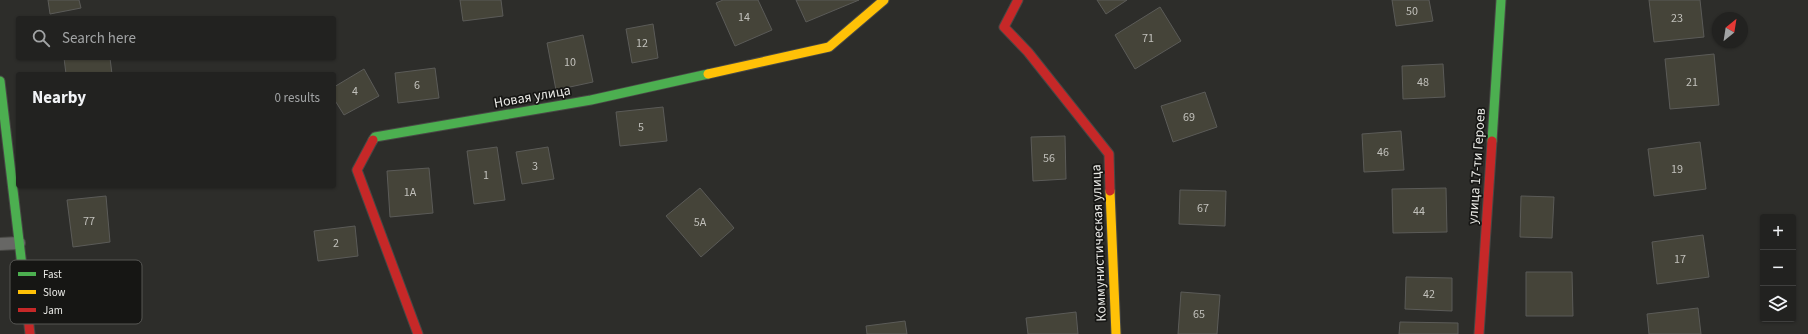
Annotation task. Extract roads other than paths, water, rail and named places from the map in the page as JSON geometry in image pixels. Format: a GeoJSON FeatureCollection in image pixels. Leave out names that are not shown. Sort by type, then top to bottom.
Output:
{"type":"FeatureCollection","features":[{"type":"Feature","properties":{"kind":"street","name":"Новая улица"},"geometry":{"type":"LineString","coordinates":[[418,334],[357,170],[375,137],[591,100],[829,47],[884,0]]}},
{"type":"Feature","properties":{"kind":"street","name":"Коммунистическая улица"},"geometry":{"type":"LineString","coordinates":[[1018,0],[1004,27],[1028,52],[1109,154],[1116,334]]}},
{"type":"Feature","properties":{"kind":"street","name":"улица 17-ти Героев"},"geometry":{"type":"LineString","coordinates":[[1479,334],[1501,0]]}},
{"type":"Feature","properties":{"kind":"street"},"geometry":{"type":"LineString","coordinates":[[0,81],[21,260]]}},
{"type":"Feature","properties":{"kind":"street"},"geometry":{"type":"LineString","coordinates":[[29,324],[30,334]]}},
{"type":"Feature","properties":{"kind":"lane"},"geometry":{"type":"LineString","coordinates":[[0,244],[19,243]]}}]}
